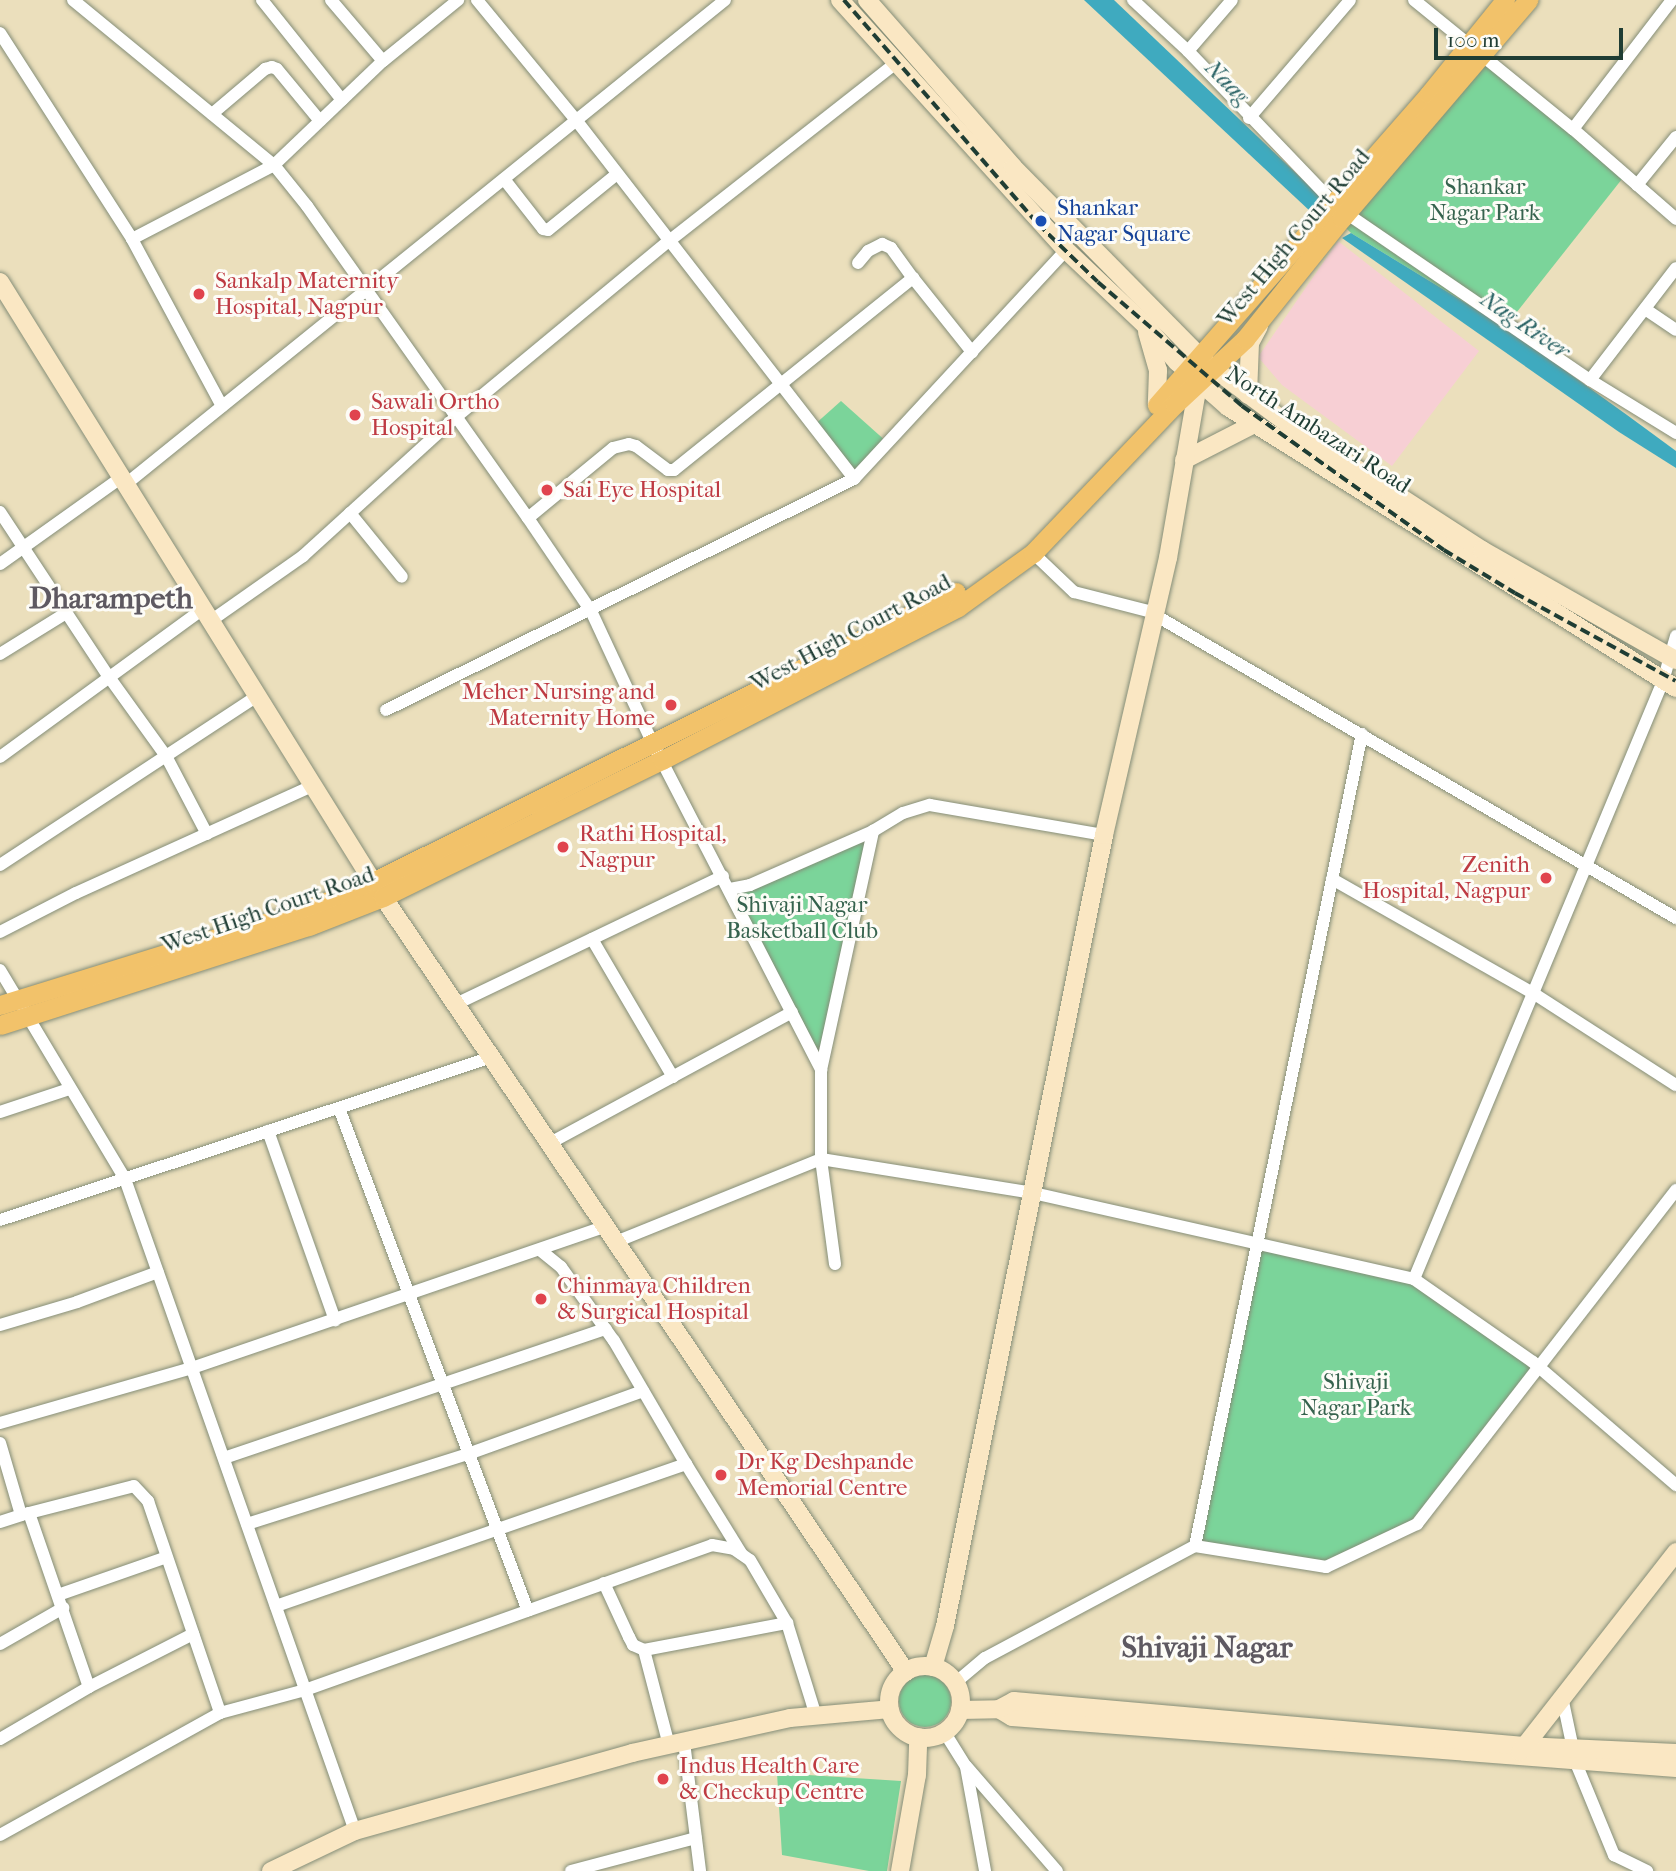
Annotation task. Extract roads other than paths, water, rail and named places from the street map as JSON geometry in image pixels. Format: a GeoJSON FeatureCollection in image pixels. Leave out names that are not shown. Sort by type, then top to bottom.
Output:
{"type":"FeatureCollection","features":[{"type":"Feature","properties":{"kind":"main road","name":"West High Court Road"},"geometry":{"type":"LineString","coordinates":[[1476,50],[1505,0]]}},
{"type":"Feature","properties":{"kind":"main road","name":"West High Court Road"},"geometry":{"type":"LineString","coordinates":[[0,1026],[309,926],[378,889],[958,607],[1033,553],[1195,374],[1476,50],[1528,0]]}},
{"type":"Feature","properties":{"kind":"main road","name":"West High Court Road"},"geometry":{"type":"LineString","coordinates":[[657,752],[949,596],[1024,543],[1157,404],[1245,339],[1266,314],[1340,208]]}},
{"type":"Feature","properties":{"kind":"main road","name":"West High Court Road"},"geometry":{"type":"LineString","coordinates":[[8,1002],[378,889]]}},
{"type":"Feature","properties":{"kind":"street"},"geometry":{"type":"LineString","coordinates":[[73,0],[274,165],[307,206],[528,518],[591,611],[657,752],[821,1070]]}},
{"type":"Feature","properties":{"kind":"street"},"geometry":{"type":"LineString","coordinates":[[261,0],[342,100]]}},
{"type":"Feature","properties":{"kind":"street"},"geometry":{"type":"LineString","coordinates":[[331,0],[383,61]]}},
{"type":"Feature","properties":{"kind":"street"},"geometry":{"type":"LineString","coordinates":[[132,239],[274,165],[383,61],[458,0]]}},
{"type":"Feature","properties":{"kind":"street"},"geometry":{"type":"LineString","coordinates":[[477,0],[576,120],[854,479]]}},
{"type":"Feature","properties":{"kind":"street"},"geometry":{"type":"LineString","coordinates":[[0,564],[124,480],[222,406],[726,0]]}},
{"type":"Feature","properties":{"kind":"street","name":"North Ambazari Road"},"geometry":{"type":"LineString","coordinates":[[840,0],[1066,250],[1195,374],[1254,424],[1669,684]]}},
{"type":"Feature","properties":{"kind":"street","name":"North Ambazari Road"},"geometry":{"type":"LineString","coordinates":[[867,0],[1195,374],[1248,395],[1482,550],[1673,658]]}},
{"type":"Feature","properties":{"kind":"street"},"geometry":{"type":"LineString","coordinates":[[1133,0],[1188,51],[1249,118],[1340,208],[1590,380],[1676,433]]}},
{"type":"Feature","properties":{"kind":"street"},"geometry":{"type":"LineString","coordinates":[[1188,51],[1232,0]]}},
{"type":"Feature","properties":{"kind":"street"},"geometry":{"type":"LineString","coordinates":[[1249,118],[1350,0]]}},
{"type":"Feature","properties":{"kind":"street"},"geometry":{"type":"LineString","coordinates":[[1414,0],[1573,129],[1676,219]]}},
{"type":"Feature","properties":{"kind":"street"},"geometry":{"type":"LineString","coordinates":[[1573,129],[1672,0]]}},
{"type":"Feature","properties":{"kind":"street"},"geometry":{"type":"LineString","coordinates":[[0,33],[132,239],[222,406]]}},
{"type":"Feature","properties":{"kind":"street"},"geometry":{"type":"LineString","coordinates":[[0,757],[109,677],[303,556],[456,417],[669,241],[896,63]]}},
{"type":"Feature","properties":{"kind":"street"},"geometry":{"type":"LineString","coordinates":[[212,114],[265,69],[272,67],[277,69],[320,121]]}},
{"type":"Feature","properties":{"kind":"street"},"geometry":{"type":"LineString","coordinates":[[1637,185],[1676,137]]}},
{"type":"Feature","properties":{"kind":"street"},"geometry":{"type":"LineString","coordinates":[[504,179],[543,229],[548,230],[617,174]]}},
{"type":"Feature","properties":{"kind":"street"},"geometry":{"type":"LineString","coordinates":[[858,263],[868,251],[881,244],[891,248],[972,352]]}},
{"type":"Feature","properties":{"kind":"street"},"geometry":{"type":"LineString","coordinates":[[386,710],[854,479],[1066,250]]}},
{"type":"Feature","properties":{"kind":"street"},"geometry":{"type":"LineString","coordinates":[[1590,380],[1676,268]]}},
{"type":"Feature","properties":{"kind":"street"},"geometry":{"type":"LineString","coordinates":[[528,518],[613,448],[629,444],[636,446],[668,470],[674,470],[913,278]]}},
{"type":"Feature","properties":{"kind":"street"},"geometry":{"type":"LineString","coordinates":[[0,282],[378,889],[906,1672]]}},
{"type":"Feature","properties":{"kind":"street"},"geometry":{"type":"LineString","coordinates":[[1645,309],[1676,330]]}},
{"type":"Feature","properties":{"kind":"street"},"geometry":{"type":"LineString","coordinates":[[1248,395],[1250,343],[1266,314]]}},
{"type":"Feature","properties":{"kind":"street"},"geometry":{"type":"LineString","coordinates":[[1145,325],[1158,370],[1157,404]]}},
{"type":"Feature","properties":{"kind":"street"},"geometry":{"type":"LineString","coordinates":[[933,1667],[945,1626],[1034,1193],[1104,835],[1168,558],[1196,396],[1195,374]]}},
{"type":"Feature","properties":{"kind":"street"},"geometry":{"type":"LineString","coordinates":[[1184,460],[1254,424]]}},
{"type":"Feature","properties":{"kind":"street"},"geometry":{"type":"LineString","coordinates":[[0,512],[109,677],[166,756],[207,834]]}},
{"type":"Feature","properties":{"kind":"street"},"geometry":{"type":"LineString","coordinates":[[350,513],[402,576]]}},
{"type":"Feature","properties":{"kind":"street"},"geometry":{"type":"LineString","coordinates":[[1033,553],[1074,592],[1153,614],[1676,918]]}},
{"type":"Feature","properties":{"kind":"street"},"geometry":{"type":"LineString","coordinates":[[0,654],[66,612]]}},
{"type":"Feature","properties":{"kind":"street"},"geometry":{"type":"LineString","coordinates":[[1414,1279],[1586,864],[1669,684],[1676,636]]}},
{"type":"Feature","properties":{"kind":"street"},"geometry":{"type":"LineString","coordinates":[[0,866],[259,695]]}},
{"type":"Feature","properties":{"kind":"street"},"geometry":{"type":"LineString","coordinates":[[1195,1546],[1362,734]]}},
{"type":"Feature","properties":{"kind":"street"},"geometry":{"type":"LineString","coordinates":[[0,932],[76,893],[314,785]]}},
{"type":"Feature","properties":{"kind":"street"},"geometry":{"type":"LineString","coordinates":[[730,889],[750,885],[873,831],[902,813],[930,804],[1104,835]]}},
{"type":"Feature","properties":{"kind":"street"},"geometry":{"type":"LineString","coordinates":[[835,1264],[821,1159],[821,1070],[873,831]]}},
{"type":"Feature","properties":{"kind":"street"},"geometry":{"type":"LineString","coordinates":[[456,1004],[723,876]]}},
{"type":"Feature","properties":{"kind":"street"},"geometry":{"type":"LineString","coordinates":[[1332,879],[1533,993],[1676,1085]]}},
{"type":"Feature","properties":{"kind":"street"},"geometry":{"type":"LineString","coordinates":[[592,939],[673,1077]]}},
{"type":"Feature","properties":{"kind":"street"},"geometry":{"type":"LineString","coordinates":[[0,970],[8,1002],[27,1017],[125,1180],[355,1831]]}},
{"type":"Feature","properties":{"kind":"street"},"geometry":{"type":"LineString","coordinates":[[551,1143],[792,1012]]}},
{"type":"Feature","properties":{"kind":"street"},"geometry":{"type":"LineString","coordinates":[[0,1220],[492,1058]]}},
{"type":"Feature","properties":{"kind":"street"},"geometry":{"type":"LineString","coordinates":[[0,1112],[69,1089]]}},
{"type":"Feature","properties":{"kind":"street"},"geometry":{"type":"LineString","coordinates":[[339,1108],[407,1295],[528,1611]]}},
{"type":"Feature","properties":{"kind":"street"},"geometry":{"type":"LineString","coordinates":[[268,1131],[335,1320]]}},
{"type":"Feature","properties":{"kind":"street"},"geometry":{"type":"LineString","coordinates":[[0,1423],[192,1368],[540,1250],[613,1234],[821,1159],[1034,1193],[1414,1279],[1538,1367],[1676,1485]]}},
{"type":"Feature","properties":{"kind":"street"},"geometry":{"type":"LineString","coordinates":[[955,1683],[985,1658],[1195,1546],[1326,1567],[1417,1524],[1676,1190]]}},
{"type":"Feature","properties":{"kind":"street"},"geometry":{"type":"LineString","coordinates":[[540,1250],[561,1267],[606,1329],[742,1555]]}},
{"type":"Feature","properties":{"kind":"street"},"geometry":{"type":"LineString","coordinates":[[0,1325],[77,1302],[158,1272]]}},
{"type":"Feature","properties":{"kind":"street"},"geometry":{"type":"LineString","coordinates":[[224,1458],[606,1329]]}},
{"type":"Feature","properties":{"kind":"street"},"geometry":{"type":"LineString","coordinates":[[247,1524],[468,1454],[643,1391]]}},
{"type":"Feature","properties":{"kind":"street"},"geometry":{"type":"LineString","coordinates":[[0,1443],[63,1608],[89,1687]]}},
{"type":"Feature","properties":{"kind":"street"},"geometry":{"type":"LineString","coordinates":[[276,1606],[686,1464]]}},
{"type":"Feature","properties":{"kind":"street"},"geometry":{"type":"LineString","coordinates":[[0,1522],[134,1486],[148,1502],[220,1713]]}},
{"type":"Feature","properties":{"kind":"street"},"geometry":{"type":"LineString","coordinates":[[0,1835],[220,1713],[305,1690],[712,1545],[734,1549],[750,1560],[787,1623],[816,1716]]}},
{"type":"Feature","properties":{"kind":"street"},"geometry":{"type":"LineString","coordinates":[[1520,1752],[1676,1552]]}},
{"type":"Feature","properties":{"kind":"street"},"geometry":{"type":"LineString","coordinates":[[58,1595],[167,1557]]}},
{"type":"Feature","properties":{"kind":"street"},"geometry":{"type":"LineString","coordinates":[[604,1583],[629,1637],[634,1645],[644,1650],[787,1623]]}},
{"type":"Feature","properties":{"kind":"street"},"geometry":{"type":"LineString","coordinates":[[0,1644],[63,1608]]}},
{"type":"Feature","properties":{"kind":"street"},"geometry":{"type":"LineString","coordinates":[[0,1739],[89,1687],[193,1634]]}},
{"type":"Feature","properties":{"kind":"street"},"geometry":{"type":"LineString","coordinates":[[644,1650],[676,1743],[696,1838],[700,1871]]}},
{"type":"Feature","properties":{"kind":"street"},"geometry":{"type":"LineString","coordinates":[[933,1667],[942,1670],[955,1683],[960,1710],[952,1726],[937,1737],[918,1737],[900,1727],[890,1709],[892,1688],[906,1672],[914,1668],[933,1667]]}},
{"type":"Feature","properties":{"kind":"street"},"geometry":{"type":"LineString","coordinates":[[1562,1697],[1575,1756],[1614,1855],[1647,1871]]}},
{"type":"Feature","properties":{"kind":"street"},"geometry":{"type":"LineString","coordinates":[[271,1871],[355,1831],[676,1743],[790,1718],[890,1709]]}},
{"type":"Feature","properties":{"kind":"street"},"geometry":{"type":"LineString","coordinates":[[960,1710],[999,1709],[1012,1717],[1575,1756],[1676,1768]]}},
{"type":"Feature","properties":{"kind":"street"},"geometry":{"type":"LineString","coordinates":[[945,1732],[966,1766],[1057,1871]]}},
{"type":"Feature","properties":{"kind":"street"},"geometry":{"type":"LineString","coordinates":[[900,1871],[917,1775],[918,1737]]}},
{"type":"Feature","properties":{"kind":"street"},"geometry":{"type":"LineString","coordinates":[[1575,1756],[1676,1753]]}},
{"type":"Feature","properties":{"kind":"street"},"geometry":{"type":"LineString","coordinates":[[966,1766],[985,1871]]}},
{"type":"Feature","properties":{"kind":"street"},"geometry":{"type":"LineString","coordinates":[[571,1871],[696,1838]]}},
{"type":"Feature","properties":{"kind":"water"},"geometry":{"type":"Polygon","coordinates":[[[1084,0],[1114,0],[1321,197],[1311,212],[1084,0]]]}},
{"type":"Feature","properties":{"kind":"water"},"geometry":{"type":"Polygon","coordinates":[[[1351,233],[1505,327],[1627,415],[1676,451],[1676,468],[1619,432],[1342,238],[1351,233]]]}},
{"type":"Feature","properties":{"kind":"railway"},"geometry":{"type":"LineString","coordinates":[[844,0],[1038,224],[1098,282],[1242,406],[1444,550],[1515,593],[1676,681]]}},
{"type":"Feature","properties":{"kind":"place","name":"Shankar Nagar Square"},"geometry":{"type":"Point","coordinates":[1041,221]}},
{"type":"Feature","properties":{"kind":"place","name":"Sankalp Maternity Hospital, Nagpur"},"geometry":{"type":"Point","coordinates":[199,294]}},
{"type":"Feature","properties":{"kind":"place","name":"Sawali Ortho Hospital"},"geometry":{"type":"Point","coordinates":[355,415]}},
{"type":"Feature","properties":{"kind":"place","name":"Sai Eye Hospital"},"geometry":{"type":"Point","coordinates":[547,490]}},
{"type":"Feature","properties":{"kind":"place","name":"Meher Nursing and Maternity Home"},"geometry":{"type":"Point","coordinates":[671,705]}},
{"type":"Feature","properties":{"kind":"place","name":"Rathi Hospital, Nagpur"},"geometry":{"type":"Point","coordinates":[563,847]}},
{"type":"Feature","properties":{"kind":"place","name":"Zenith Hospital, Nagpur"},"geometry":{"type":"Point","coordinates":[1546,878]}},
{"type":"Feature","properties":{"kind":"place","name":"Chinmaya Children & Surgical Hospital"},"geometry":{"type":"Point","coordinates":[541,1299]}},
{"type":"Feature","properties":{"kind":"place","name":"Dr Kg Deshpande Memorial Centre"},"geometry":{"type":"Point","coordinates":[721,1475]}},
{"type":"Feature","properties":{"kind":"place","name":"Indus Health Care & Checkup Centre"},"geometry":{"type":"Point","coordinates":[663,1779]}},
{"type":"Feature","properties":{"kind":"district","name":"Dharampeth"},"geometry":{"type":"Point","coordinates":[111,599]}},
{"type":"Feature","properties":{"kind":"district","name":"Shivaji Nagar"},"geometry":{"type":"Point","coordinates":[1207,1648]}},
{"type":"Feature","properties":{"kind":"water label","name":"Naag"},"geometry":{"type":"Point","coordinates":[1227,82]}},
{"type":"Feature","properties":{"kind":"water label","name":"Nag River"},"geometry":{"type":"Point","coordinates":[1525,325]}},
{"type":"Feature","properties":{"kind":"park label","name":"Shankar Nagar Park"},"geometry":{"type":"Point","coordinates":[1485,200]}},
{"type":"Feature","properties":{"kind":"park label","name":"Shivaji Nagar Basketball Club"},"geometry":{"type":"Point","coordinates":[802,918]}},
{"type":"Feature","properties":{"kind":"park label","name":"Shivaji Nagar Park"},"geometry":{"type":"Point","coordinates":[1356,1395]}}]}
